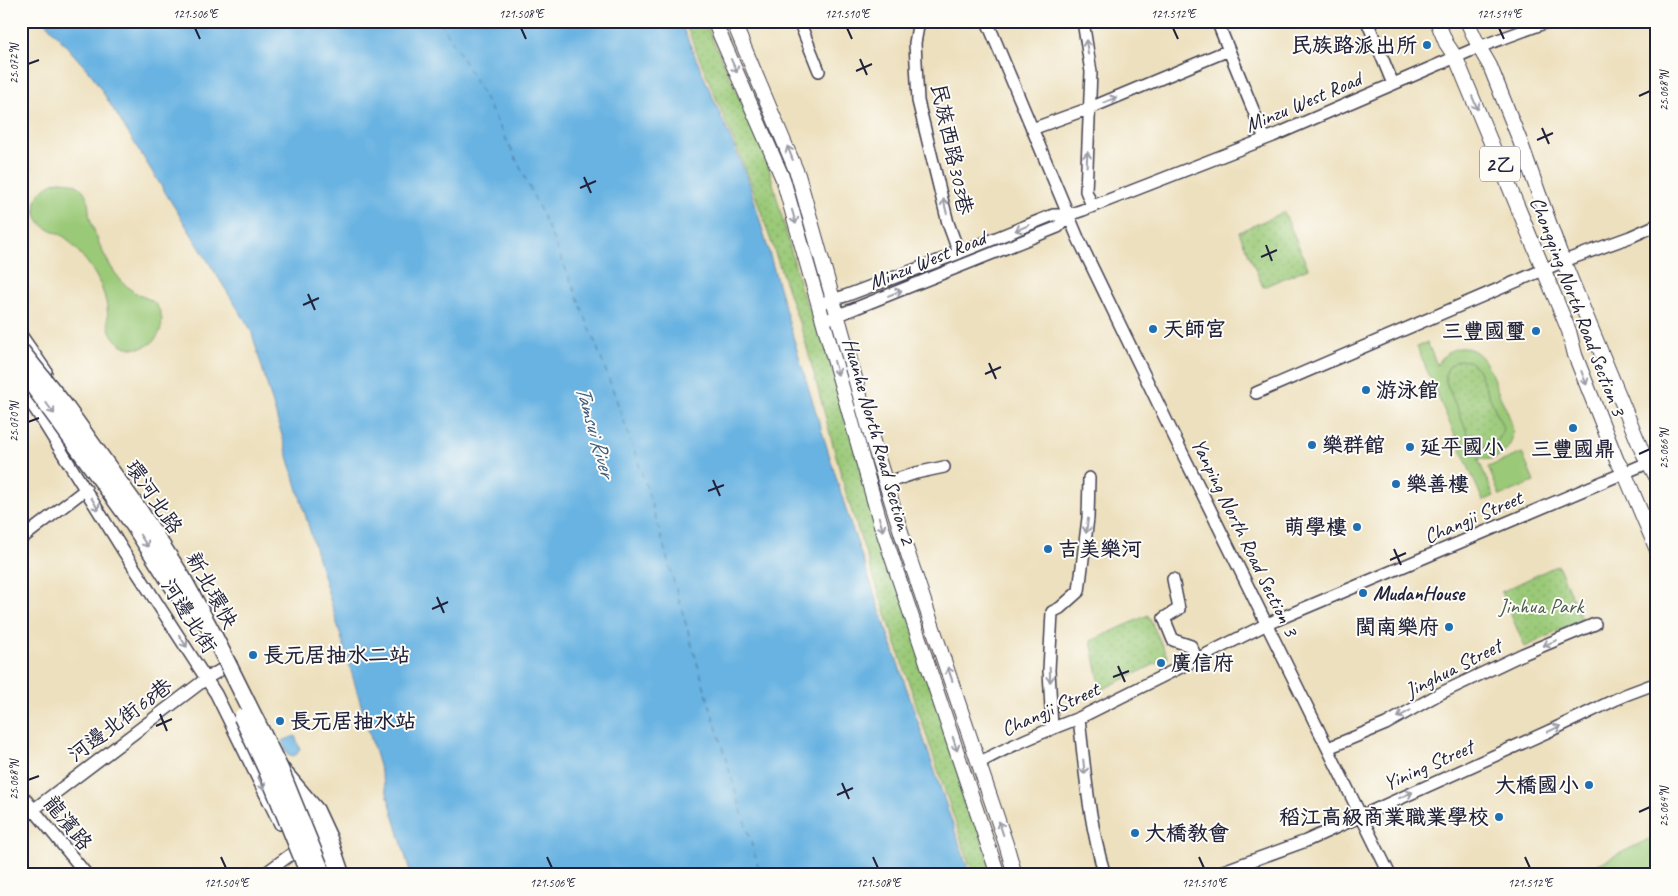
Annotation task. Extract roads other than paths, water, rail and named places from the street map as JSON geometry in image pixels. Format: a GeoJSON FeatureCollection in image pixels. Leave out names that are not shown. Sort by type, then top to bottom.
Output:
{"type":"FeatureCollection","features":[{"type":"Feature","properties":{"kind":"highway","name":"新北環快"},"geometry":{"type":"LineString","coordinates":[[22,341],[64,405],[141,513],[182,577],[214,636],[280,769],[323,875]]}},
{"type":"Feature","properties":{"kind":"highway"},"geometry":{"type":"LineString","coordinates":[[21,369],[133,524],[167,575],[196,624],[267,771],[309,875]]}},
{"type":"Feature","properties":{"kind":"main road","name":"Huanhe North Road Section 2"},"geometry":{"type":"LineString","coordinates":[[714,21],[783,178],[881,525],[998,875]]}},
{"type":"Feature","properties":{"kind":"main road","name":"Huanhe North Road Section 2"},"geometry":{"type":"LineString","coordinates":[[733,21],[798,175],[870,433],[1014,875]]}},
{"type":"Feature","properties":{"kind":"main road","name":"Chongqing North Road Section 3"},"geometry":{"type":"LineString","coordinates":[[1437,21],[1446,43],[1456,58],[1545,270],[1569,332],[1575,355],[1617,461],[1624,472],[1657,550]]}},
{"type":"Feature","properties":{"kind":"main road","name":"Chongqing North Road Section 3"},"geometry":{"type":"LineString","coordinates":[[1467,21],[1494,76],[1564,261],[1652,460],[1657,478]]}},
{"type":"Feature","properties":{"kind":"main road"},"geometry":{"type":"LineString","coordinates":[[293,791],[312,816],[324,840],[336,875]]}},
{"type":"Feature","properties":{"kind":"street"},"geometry":{"type":"LineString","coordinates":[[800,21],[819,71]]}},
{"type":"Feature","properties":{"kind":"street","name":"民族西路303巷"},"geometry":{"type":"LineString","coordinates":[[919,21],[914,43],[918,101],[948,222],[958,253]]}},
{"type":"Feature","properties":{"kind":"street","name":"Yanping North Road Section 3"},"geometry":{"type":"LineString","coordinates":[[987,21],[1068,215],[1176,440],[1390,875]]}},
{"type":"Feature","properties":{"kind":"street"},"geometry":{"type":"LineString","coordinates":[[1083,21],[1091,72],[1086,191],[1092,206]]}},
{"type":"Feature","properties":{"kind":"street"},"geometry":{"type":"LineString","coordinates":[[1217,21],[1265,139]]}},
{"type":"Feature","properties":{"kind":"street"},"geometry":{"type":"LineString","coordinates":[[1367,21],[1393,84]]}},
{"type":"Feature","properties":{"kind":"street","name":"Minzu West Road"},"geometry":{"type":"LineString","coordinates":[[818,304],[958,253],[1053,215],[1068,215],[1092,206],[1265,139],[1479,48],[1550,21]]}},
{"type":"Feature","properties":{"kind":"street"},"geometry":{"type":"LineString","coordinates":[[1032,129],[1090,108],[1229,50]]}},
{"type":"Feature","properties":{"kind":"street","name":"Minzu West Road"},"geometry":{"type":"LineString","coordinates":[[823,321],[1058,227],[1068,215]]}},
{"type":"Feature","properties":{"kind":"street"},"geometry":{"type":"LineString","coordinates":[[1256,393],[1564,261],[1657,225]]}},
{"type":"Feature","properties":{"kind":"street","name":"環河北路"},"geometry":{"type":"LineString","coordinates":[[22,341],[171,557],[198,603],[231,664],[283,769],[329,875]]}},
{"type":"Feature","properties":{"kind":"street","name":"河邊北街"},"geometry":{"type":"LineString","coordinates":[[21,390],[37,412],[131,562],[207,678],[247,753],[303,875]]}},
{"type":"Feature","properties":{"kind":"street","name":"Changji Street"},"geometry":{"type":"LineString","coordinates":[[979,763],[1052,728],[1079,718],[1267,624],[1652,460]]}},
{"type":"Feature","properties":{"kind":"street"},"geometry":{"type":"LineString","coordinates":[[886,483],[916,473],[944,467]]}},
{"type":"Feature","properties":{"kind":"street"},"geometry":{"type":"LineString","coordinates":[[1052,728],[1049,670],[1052,612],[1060,608],[1079,590],[1088,518],[1089,478]]}},
{"type":"Feature","properties":{"kind":"street"},"geometry":{"type":"LineString","coordinates":[[21,539],[86,489]]}},
{"type":"Feature","properties":{"kind":"street"},"geometry":{"type":"LineString","coordinates":[[1173,579],[1179,609],[1164,618],[1173,640],[1191,646],[1198,660]]}},
{"type":"Feature","properties":{"kind":"street","name":"Jinghua Street"},"geometry":{"type":"LineString","coordinates":[[1328,748],[1386,724],[1439,694],[1523,654],[1595,624]]}},
{"type":"Feature","properties":{"kind":"street","name":"河邊北街68巷"},"geometry":{"type":"LineString","coordinates":[[21,819],[207,678],[231,664]]}},
{"type":"Feature","properties":{"kind":"street","name":"Yining Street"},"geometry":{"type":"LineString","coordinates":[[1212,875],[1306,841],[1657,682]]}},
{"type":"Feature","properties":{"kind":"street"},"geometry":{"type":"LineString","coordinates":[[1079,718],[1087,793],[1105,875]]}},
{"type":"Feature","properties":{"kind":"street","name":"環河北路"},"geometry":{"type":"LineString","coordinates":[[283,769],[318,809],[331,837],[344,875]]}},
{"type":"Feature","properties":{"kind":"street","name":"龍濱路"},"geometry":{"type":"LineString","coordinates":[[21,794],[87,875]]}},
{"type":"Feature","properties":{"kind":"street"},"geometry":{"type":"LineString","coordinates":[[263,875],[294,852]]}},
{"type":"Feature","properties":{"kind":"water","name":"Tamsui River"},"geometry":{"type":"Polygon","coordinates":[[[44,21],[680,21],[748,179],[799,357],[848,516],[970,875],[411,875],[251,330],[92,75],[44,21]]]}},
{"type":"Feature","properties":{"kind":"water"},"geometry":{"type":"Polygon","coordinates":[[[295,736],[300,749],[293,756],[288,754],[282,741],[295,736]]]}},
{"type":"Feature","properties":{"kind":"place","name":"民族路派出所"},"geometry":{"type":"Point","coordinates":[1427,45]}},
{"type":"Feature","properties":{"kind":"place","name":"天師宮"},"geometry":{"type":"Point","coordinates":[1153,329]}},
{"type":"Feature","properties":{"kind":"place","name":"三豐國璽"},"geometry":{"type":"Point","coordinates":[1536,331]}},
{"type":"Feature","properties":{"kind":"place","name":"游泳館"},"geometry":{"type":"Point","coordinates":[1366,390]}},
{"type":"Feature","properties":{"kind":"place","name":"三豐國鼎"},"geometry":{"type":"Point","coordinates":[1573,428]}},
{"type":"Feature","properties":{"kind":"place","name":"樂群館"},"geometry":{"type":"Point","coordinates":[1312,445]}},
{"type":"Feature","properties":{"kind":"place","name":"延平國小"},"geometry":{"type":"Point","coordinates":[1410,447]}},
{"type":"Feature","properties":{"kind":"place","name":"樂善樓"},"geometry":{"type":"Point","coordinates":[1396,484]}},
{"type":"Feature","properties":{"kind":"place","name":"萌學樓"},"geometry":{"type":"Point","coordinates":[1357,527]}},
{"type":"Feature","properties":{"kind":"place","name":"吉美樂河"},"geometry":{"type":"Point","coordinates":[1048,549]}},
{"type":"Feature","properties":{"kind":"place","name":"MudanHouse"},"geometry":{"type":"Point","coordinates":[1363,593]}},
{"type":"Feature","properties":{"kind":"place","name":"閩南樂府"},"geometry":{"type":"Point","coordinates":[1449,627]}},
{"type":"Feature","properties":{"kind":"place","name":"長元居抽水二站"},"geometry":{"type":"Point","coordinates":[253,655]}},
{"type":"Feature","properties":{"kind":"place","name":"廣信府"},"geometry":{"type":"Point","coordinates":[1161,663]}},
{"type":"Feature","properties":{"kind":"place","name":"長元居抽水站"},"geometry":{"type":"Point","coordinates":[280,721]}},
{"type":"Feature","properties":{"kind":"place","name":"大橋國小"},"geometry":{"type":"Point","coordinates":[1589,785]}},
{"type":"Feature","properties":{"kind":"place","name":"稻江高級商業職業學校"},"geometry":{"type":"Point","coordinates":[1499,817]}},
{"type":"Feature","properties":{"kind":"place","name":"大橋教會"},"geometry":{"type":"Point","coordinates":[1135,833]}},
{"type":"Feature","properties":{"kind":"park label","name":"Jinhua Park"},"geometry":{"type":"Point","coordinates":[1541,606]}}]}
